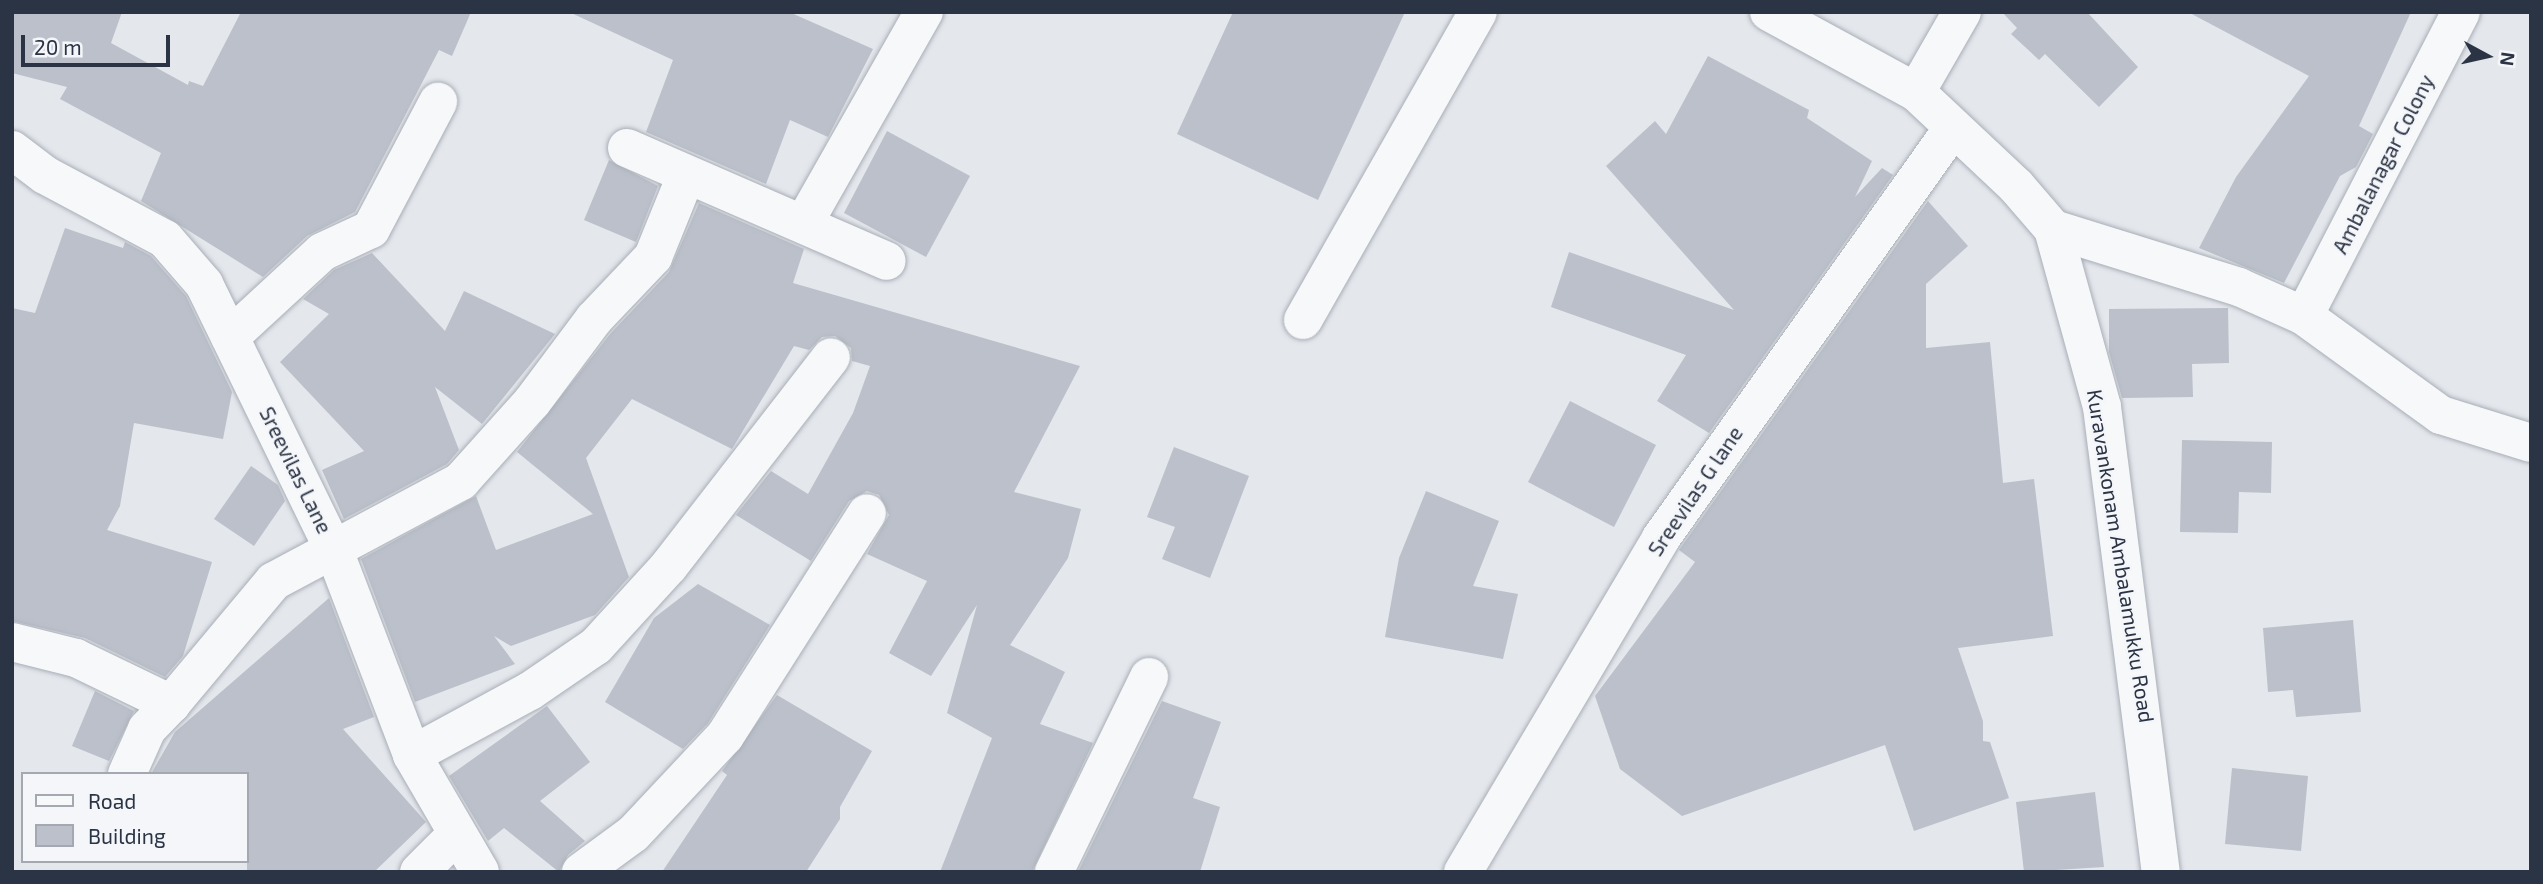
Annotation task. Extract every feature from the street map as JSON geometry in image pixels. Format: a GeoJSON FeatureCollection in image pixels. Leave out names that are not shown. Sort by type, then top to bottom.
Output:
{"type":"FeatureCollection","features":[{"type":"Feature","properties":{"kind":"street"},"geometry":{"type":"LineString","coordinates":[[804,223],[924,12]]}},
{"type":"Feature","properties":{"kind":"street"},"geometry":{"type":"LineString","coordinates":[[1303,320],[1478,12]]}},
{"type":"Feature","properties":{"kind":"street","name":"Kuravankonam Ambalamukku Road"},"geometry":{"type":"LineString","coordinates":[[1769,12],[1916,92],[2017,186],[2053,229],[2102,407],[2161,872]]}},
{"type":"Feature","properties":{"kind":"street"},"geometry":{"type":"LineString","coordinates":[[1916,92],[1962,12]]}},
{"type":"Feature","properties":{"kind":"street","name":"Ambalanagar Colony"},"geometry":{"type":"LineString","coordinates":[[2304,316],[2461,12]]}},
{"type":"Feature","properties":{"kind":"street"},"geometry":{"type":"LineString","coordinates":[[230,337],[322,252],[371,229],[438,102]]}},
{"type":"Feature","properties":{"kind":"street","name":"Sreevilas G lane"},"geometry":{"type":"LineString","coordinates":[[1463,872],[1661,538],[1953,128]]}},
{"type":"Feature","properties":{"kind":"street"},"geometry":{"type":"LineString","coordinates":[[627,148],[887,261]]}},
{"type":"Feature","properties":{"kind":"street","name":"Sreevilas Lane"},"geometry":{"type":"LineString","coordinates":[[12,150],[45,175],[165,239],[204,284],[335,553],[412,755],[455,836],[480,872]]}},
{"type":"Feature","properties":{"kind":"street"},"geometry":{"type":"LineString","coordinates":[[128,772],[147,729],[274,582],[335,553],[461,481],[532,402],[594,319],[653,257],[681,188]]}},
{"type":"Feature","properties":{"kind":"street"},"geometry":{"type":"LineString","coordinates":[[2053,229],[2239,287],[2304,316],[2441,415],[2531,443]]}},
{"type":"Feature","properties":{"kind":"street"},"geometry":{"type":"LineString","coordinates":[[412,755],[530,691],[596,646],[669,566],[831,357]]}},
{"type":"Feature","properties":{"kind":"street"},"geometry":{"type":"LineString","coordinates":[[598,868],[676,793],[725,736],[867,513]]}},
{"type":"Feature","properties":{"kind":"street"},"geometry":{"type":"LineString","coordinates":[[12,642],[76,658],[171,704]]}},
{"type":"Feature","properties":{"kind":"street"},"geometry":{"type":"LineString","coordinates":[[1055,872],[1149,677]]}},
{"type":"Feature","properties":{"kind":"street"},"geometry":{"type":"LineString","coordinates":[[419,872],[455,836]]}},
{"type":"Feature","properties":{"kind":"building"},"geometry":{"type":"Polygon","coordinates":[[[12,12],[122,12],[111,43],[188,85],[189,81],[203,86],[241,12],[471,12],[452,56],[439,50],[355,212],[307,236],[263,277],[141,201],[161,153],[60,99],[67,87],[12,73],[12,12]]]}},
{"type":"Feature","properties":{"kind":"building"},"geometry":{"type":"Polygon","coordinates":[[[569,12],[789,12],[873,49],[828,137],[790,120],[766,184],[646,132],[673,60],[569,12]]]}},
{"type":"Feature","properties":{"kind":"building"},"geometry":{"type":"Polygon","coordinates":[[[1233,12],[1405,12],[1318,200],[1177,134],[1233,12]]]}},
{"type":"Feature","properties":{"kind":"building"},"geometry":{"type":"Polygon","coordinates":[[[2002,12],[2087,12],[2138,67],[2099,107],[2045,54],[2039,60],[2011,34],[2017,28],[2002,12]]]}},
{"type":"Feature","properties":{"kind":"building"},"geometry":{"type":"Polygon","coordinates":[[[2188,12],[2411,12],[2359,126],[2373,134],[2356,167],[2340,176],[2284,283],[2199,248],[2236,177],[2309,76],[2188,12]]]}},
{"type":"Feature","properties":{"kind":"building"},"geometry":{"type":"Polygon","coordinates":[[[1708,56],[1809,110],[1807,118],[1872,161],[1855,197],[1882,168],[1893,175],[1709,433],[1657,401],[1686,355],[1551,307],[1569,252],[1734,310],[1606,166],[1655,121],[1666,134],[1708,56]]]}},
{"type":"Feature","properties":{"kind":"building"},"geometry":{"type":"Polygon","coordinates":[[[887,131],[970,176],[926,257],[844,213],[887,131]]]}},
{"type":"Feature","properties":{"kind":"building"},"geometry":{"type":"Polygon","coordinates":[[[609,160],[658,186],[636,242],[584,220],[609,160]]]}},
{"type":"Feature","properties":{"kind":"building"},"geometry":{"type":"Polygon","coordinates":[[[1928,201],[1968,246],[1926,284],[1926,348],[1990,342],[2003,483],[2034,479],[2053,636],[1958,648],[1983,721],[1983,741],[1990,742],[2009,798],[1914,831],[1885,745],[1682,816],[1620,769],[1595,696],[1695,562],[1679,550],[1928,201]]]}},
{"type":"Feature","properties":{"kind":"building"},"geometry":{"type":"Polygon","coordinates":[[[699,203],[804,249],[793,283],[1080,366],[1014,492],[1081,509],[1068,558],[1010,645],[1065,672],[1040,724],[1093,743],[1032,872],[940,872],[992,738],[947,713],[977,605],[931,676],[889,653],[927,581],[867,554],[889,515],[879,495],[867,491],[849,501],[811,561],[736,515],[771,471],[808,494],[853,413],[870,366],[852,361],[851,348],[835,336],[822,337],[809,350],[794,346],[732,449],[632,399],[586,458],[629,577],[595,615],[511,646],[494,636],[515,664],[415,702],[361,559],[476,496],[496,550],[593,514],[517,452],[611,333],[669,272],[699,203]]]}},
{"type":"Feature","properties":{"kind":"building"},"geometry":{"type":"Polygon","coordinates":[[[65,228],[123,248],[125,242],[151,256],[186,296],[232,392],[223,439],[134,423],[120,506],[107,530],[212,562],[183,656],[165,677],[85,638],[12,621],[12,308],[35,313],[65,228]]]}},
{"type":"Feature","properties":{"kind":"building"},"geometry":{"type":"Polygon","coordinates":[[[372,253],[445,331],[464,291],[555,334],[482,424],[435,387],[459,450],[447,464],[344,519],[322,470],[364,451],[280,362],[329,314],[303,299],[334,270],[372,253]]]}},
{"type":"Feature","properties":{"kind":"building"},"geometry":{"type":"Polygon","coordinates":[[[2228,308],[2229,363],[2192,364],[2193,397],[2122,398],[2109,352],[2109,309],[2228,308]]]}},
{"type":"Feature","properties":{"kind":"building"},"geometry":{"type":"Polygon","coordinates":[[[1570,401],[1656,445],[1614,527],[1528,482],[1570,401]]]}},
{"type":"Feature","properties":{"kind":"building"},"geometry":{"type":"Polygon","coordinates":[[[2182,440],[2272,442],[2271,493],[2239,492],[2238,533],[2180,532],[2182,440]]]}},
{"type":"Feature","properties":{"kind":"building"},"geometry":{"type":"Polygon","coordinates":[[[1174,447],[1249,476],[1210,578],[1162,559],[1175,527],[1147,517],[1174,447]]]}},
{"type":"Feature","properties":{"kind":"building"},"geometry":{"type":"Polygon","coordinates":[[[251,466],[278,485],[285,501],[254,546],[214,519],[251,466]]]}},
{"type":"Feature","properties":{"kind":"building"},"geometry":{"type":"Polygon","coordinates":[[[1426,491],[1499,521],[1473,586],[1518,594],[1503,659],[1385,637],[1399,558],[1426,491]]]}},
{"type":"Feature","properties":{"kind":"building"},"geometry":{"type":"Polygon","coordinates":[[[698,584],[770,625],[708,723],[683,749],[605,702],[654,618],[698,584]]]}},
{"type":"Feature","properties":{"kind":"building"},"geometry":{"type":"Polygon","coordinates":[[[329,598],[374,717],[343,729],[426,822],[374,872],[247,872],[248,772],[152,772],[175,732],[329,598]]]}},
{"type":"Feature","properties":{"kind":"building"},"geometry":{"type":"Polygon","coordinates":[[[2353,620],[2361,712],[2296,717],[2293,690],[2268,692],[2263,628],[2353,620]]]}},
{"type":"Feature","properties":{"kind":"building"},"geometry":{"type":"Polygon","coordinates":[[[95,691],[134,711],[109,761],[72,746],[95,691]]]}},
{"type":"Feature","properties":{"kind":"building"},"geometry":{"type":"Polygon","coordinates":[[[777,695],[872,751],[840,807],[840,819],[806,872],[662,872],[727,775],[722,771],[777,695]]]}},
{"type":"Feature","properties":{"kind":"building"},"geometry":{"type":"Polygon","coordinates":[[[1162,701],[1221,722],[1193,798],[1220,807],[1200,872],[1078,872],[1162,701]]]}},
{"type":"Feature","properties":{"kind":"building"},"geometry":{"type":"Polygon","coordinates":[[[547,706],[590,762],[540,801],[585,841],[568,855],[559,872],[504,828],[488,841],[449,776],[547,706]]]}},
{"type":"Feature","properties":{"kind":"building"},"geometry":{"type":"Polygon","coordinates":[[[2232,768],[2308,776],[2301,851],[2225,844],[2232,768]]]}},
{"type":"Feature","properties":{"kind":"building"},"geometry":{"type":"Polygon","coordinates":[[[2095,792],[2104,867],[2024,872],[2016,802],[2095,792]]]}}]}
